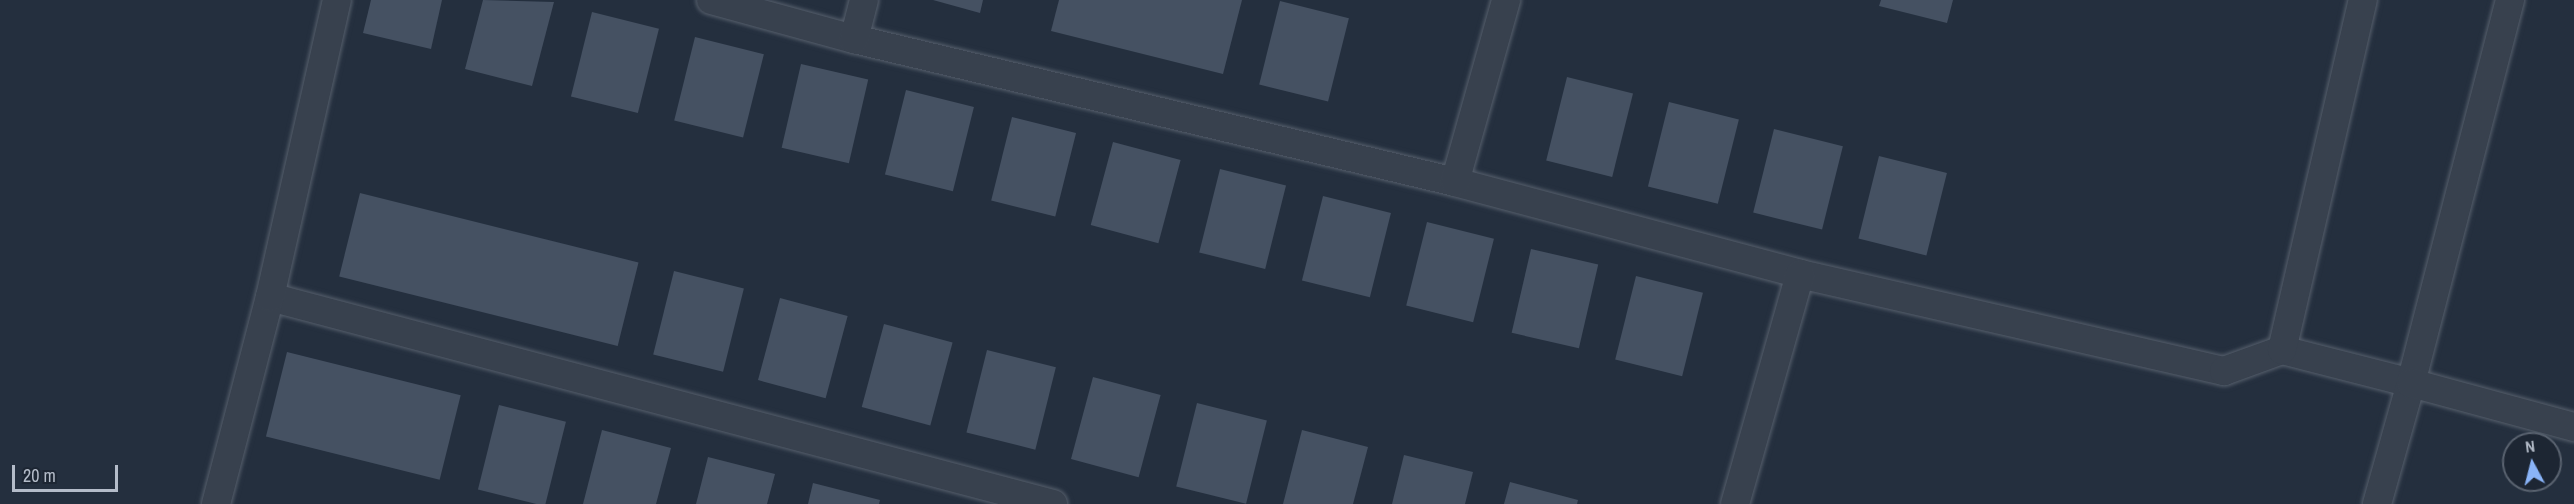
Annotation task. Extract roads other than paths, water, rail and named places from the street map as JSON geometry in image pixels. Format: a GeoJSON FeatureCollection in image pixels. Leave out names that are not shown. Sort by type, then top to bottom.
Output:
{"type":"FeatureCollection","features":[{"type":"Feature","properties":{"kind":"street"},"geometry":{"type":"LineString","coordinates":[[216,504],[270,297],[337,0]]}},
{"type":"Feature","properties":{"kind":"street"},"geometry":{"type":"LineString","coordinates":[[711,0],[854,39],[1455,182],[1800,274],[2224,371],[2282,350],[2574,427]]}},
{"type":"Feature","properties":{"kind":"street"},"geometry":{"type":"LineString","coordinates":[[854,39],[864,0]]}},
{"type":"Feature","properties":{"kind":"street"},"geometry":{"type":"LineString","coordinates":[[1455,182],[1506,0]]}},
{"type":"Feature","properties":{"kind":"street"},"geometry":{"type":"LineString","coordinates":[[2282,350],[2362,0]]}},
{"type":"Feature","properties":{"kind":"street"},"geometry":{"type":"LineString","coordinates":[[2377,504],[2511,0]]}},
{"type":"Feature","properties":{"kind":"street"},"geometry":{"type":"LineString","coordinates":[[1735,504],[1800,274]]}},
{"type":"Feature","properties":{"kind":"street"},"geometry":{"type":"LineString","coordinates":[[270,297],[1053,504]]}}]}
